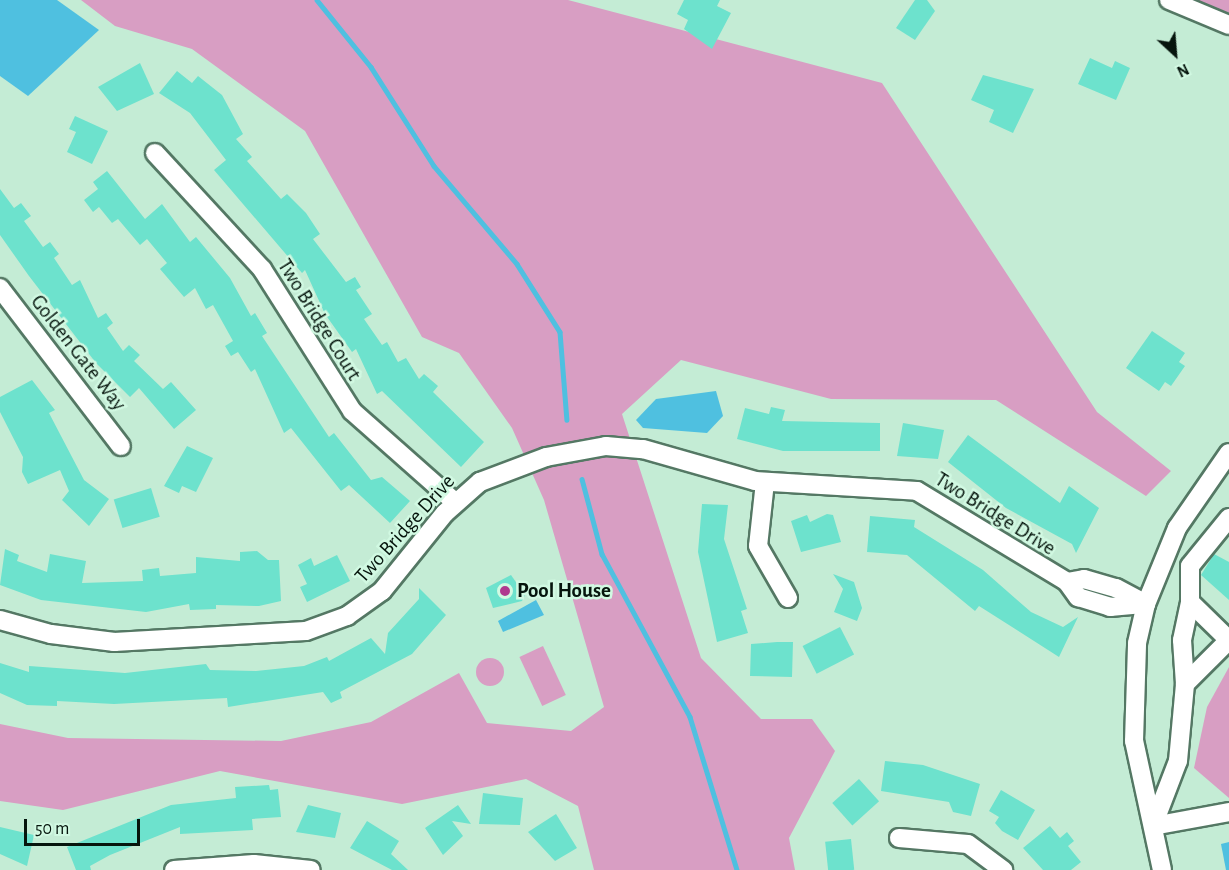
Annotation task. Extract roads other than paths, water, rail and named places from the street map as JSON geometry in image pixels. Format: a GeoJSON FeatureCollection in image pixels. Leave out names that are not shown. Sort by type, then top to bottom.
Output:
{"type":"FeatureCollection","features":[{"type":"Feature","properties":{"kind":"street"},"geometry":{"type":"LineString","coordinates":[[1169,0],[1229,26]]}},
{"type":"Feature","properties":{"kind":"street","name":"Two Bridge Court"},"geometry":{"type":"LineString","coordinates":[[155,153],[262,269],[352,411],[455,502]]}},
{"type":"Feature","properties":{"kind":"street","name":"Golden Gate Way"},"geometry":{"type":"LineString","coordinates":[[0,288],[121,446]]}},
{"type":"Feature","properties":{"kind":"street","name":"Two Bridge Drive"},"geometry":{"type":"LineString","coordinates":[[0,620],[106,641],[306,631],[347,616],[382,591],[455,502],[491,476],[565,452],[606,446],[643,449],[765,482],[879,485],[918,491],[1066,582],[1084,579],[1116,588],[1146,604]]}},
{"type":"Feature","properties":{"kind":"street"},"geometry":{"type":"LineString","coordinates":[[1162,870],[1131,713],[1146,604],[1177,528],[1229,453]]}},
{"type":"Feature","properties":{"kind":"street"},"geometry":{"type":"LineString","coordinates":[[765,482],[758,546],[788,598]]}},
{"type":"Feature","properties":{"kind":"street"},"geometry":{"type":"LineString","coordinates":[[1153,826],[1178,761],[1185,684],[1182,640],[1190,602],[1190,566],[1229,518]]}},
{"type":"Feature","properties":{"kind":"street"},"geometry":{"type":"LineString","coordinates":[[1185,684],[1229,640],[1190,602]]}},
{"type":"Feature","properties":{"kind":"street"},"geometry":{"type":"LineString","coordinates":[[1153,826],[1229,812]]}},
{"type":"Feature","properties":{"kind":"street"},"geometry":{"type":"LineString","coordinates":[[899,838],[968,844],[1003,870]]}},
{"type":"Feature","properties":{"kind":"street"},"geometry":{"type":"LineString","coordinates":[[174,870],[254,864],[305,869]]}},
{"type":"Feature","properties":{"kind":"water"},"geometry":{"type":"Polygon","coordinates":[[[0,0],[57,0],[99,30],[28,96],[0,76],[0,0]]]}},
{"type":"Feature","properties":{"kind":"water"},"geometry":{"type":"Polygon","coordinates":[[[716,391],[723,416],[707,433],[643,428],[636,420],[656,399],[716,391]]]}},
{"type":"Feature","properties":{"kind":"water"},"geometry":{"type":"Polygon","coordinates":[[[536,600],[544,615],[503,632],[498,621],[536,600]]]}},
{"type":"Feature","properties":{"kind":"water"},"geometry":{"type":"Polygon","coordinates":[[[1229,842],[1229,870],[1226,870],[1221,844],[1229,842]]]}},
{"type":"Feature","properties":{"kind":"waterway"},"geometry":{"type":"LineString","coordinates":[[317,0],[371,67],[434,166],[517,264],[560,332],[567,420]]}},
{"type":"Feature","properties":{"kind":"waterway"},"geometry":{"type":"LineString","coordinates":[[582,479],[602,554],[690,717],[737,870]]}},
{"type":"Feature","properties":{"kind":"place","name":"Pool House"},"geometry":{"type":"Point","coordinates":[505,591]}}]}
